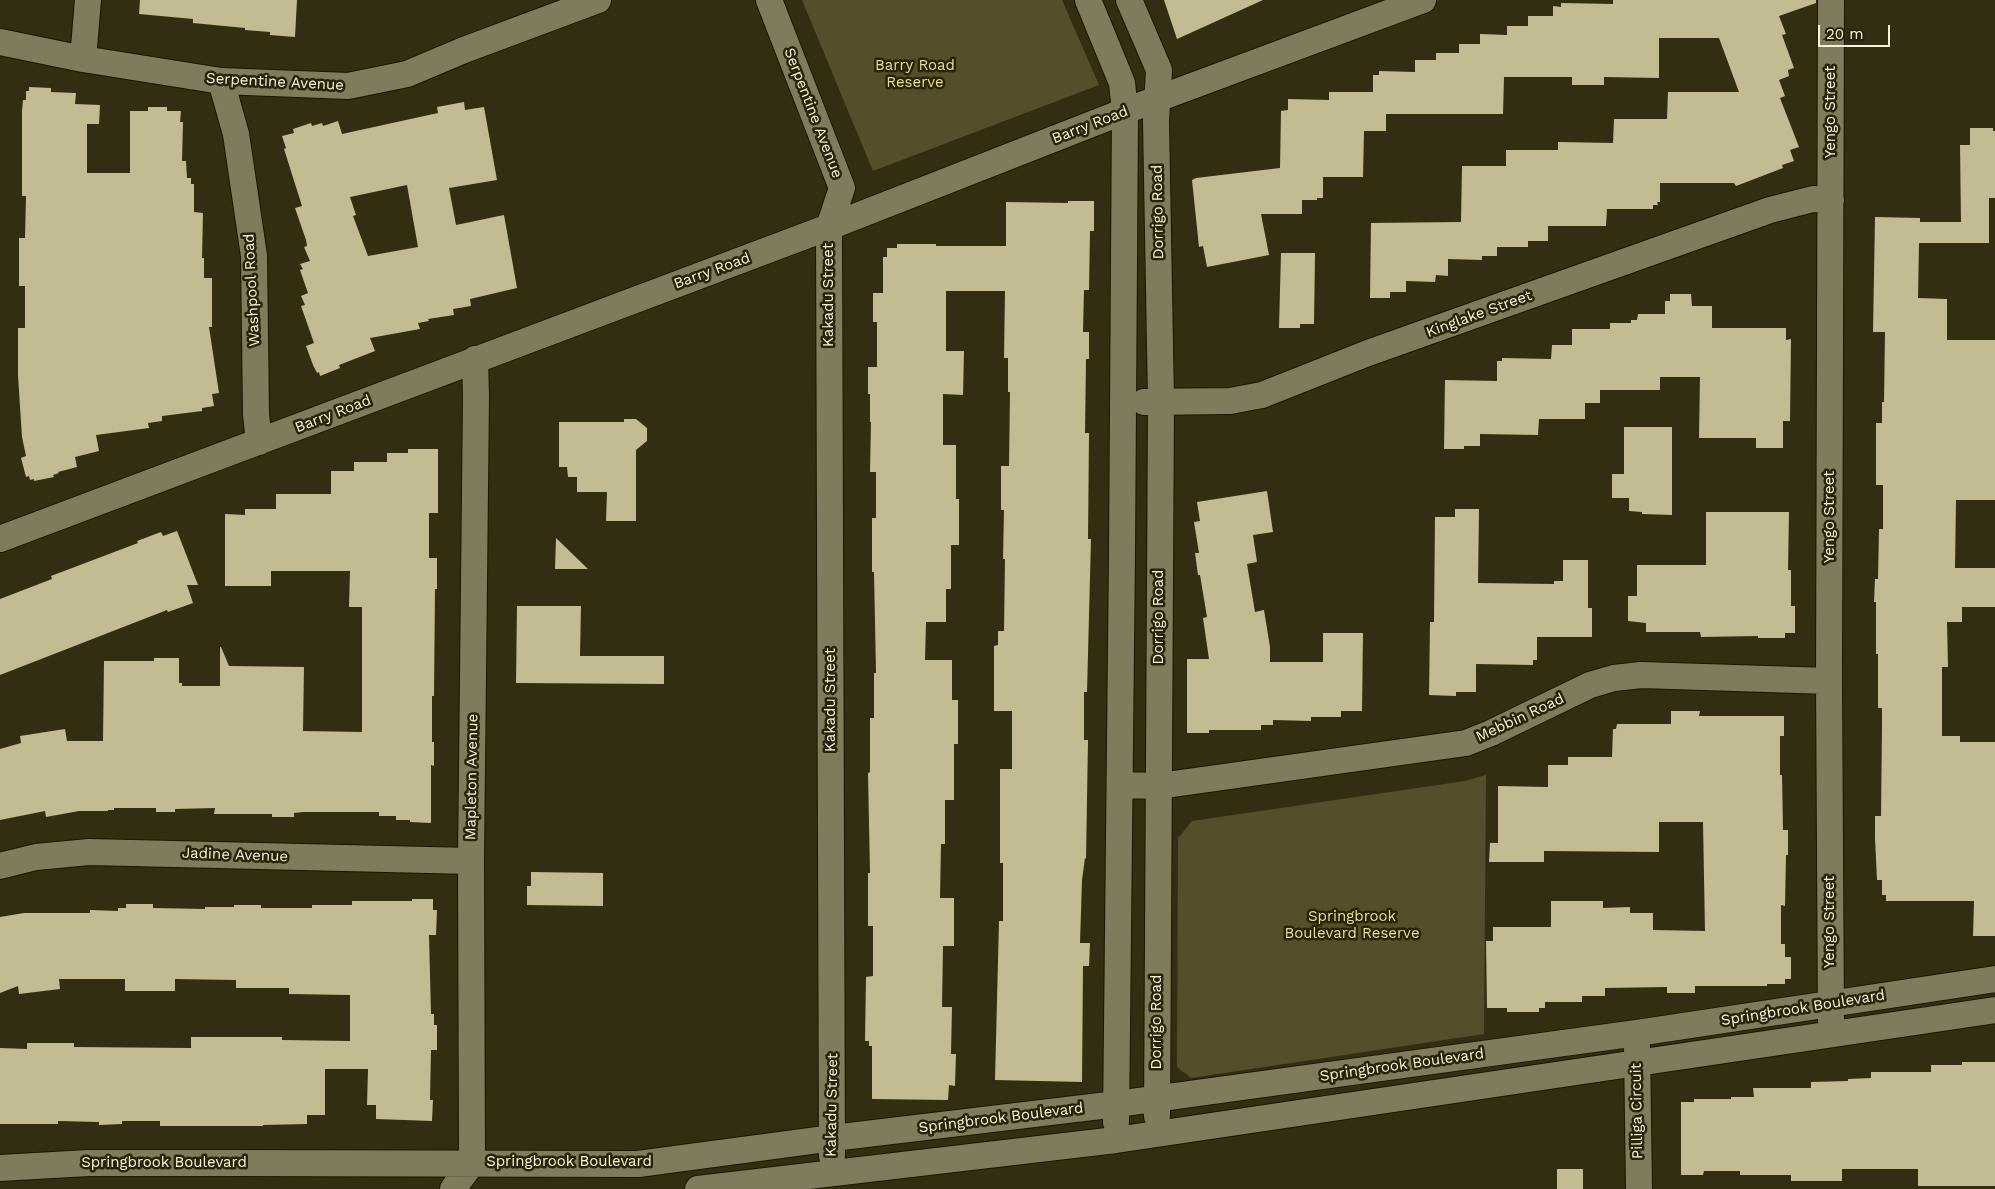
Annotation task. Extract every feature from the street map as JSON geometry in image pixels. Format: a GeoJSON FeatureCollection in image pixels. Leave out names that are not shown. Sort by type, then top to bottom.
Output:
{"type":"FeatureCollection","features":[{"type":"Feature","properties":{"kind":"street"},"geometry":{"type":"LineString","coordinates":[[83,59],[88,0]]}},
{"type":"Feature","properties":{"kind":"street","name":"Serpentine Avenue"},"geometry":{"type":"LineString","coordinates":[[0,42],[83,59],[220,81],[348,86],[406,74],[464,50],[598,0]]}},
{"type":"Feature","properties":{"kind":"street","name":"Serpentine Avenue"},"geometry":{"type":"LineString","coordinates":[[769,0],[842,188],[829,227]]}},
{"type":"Feature","properties":{"kind":"street"},"geometry":{"type":"LineString","coordinates":[[1088,0],[1122,83],[1124,111],[1124,402],[1116,1140]]}},
{"type":"Feature","properties":{"kind":"street","name":"Dorrigo Road"},"geometry":{"type":"LineString","coordinates":[[1129,0],[1159,70],[1157,100],[1161,402],[1157,1135]]}},
{"type":"Feature","properties":{"kind":"street","name":"Barry Road"},"geometry":{"type":"LineString","coordinates":[[0,539],[829,227],[1124,111],[1423,0]]}},
{"type":"Feature","properties":{"kind":"street","name":"Yengo Street"},"geometry":{"type":"LineString","coordinates":[[1831,0],[1829,681],[1831,1035]]}},
{"type":"Feature","properties":{"kind":"street","name":"Washpool Road"},"geometry":{"type":"LineString","coordinates":[[220,81],[236,134],[254,256],[256,414],[259,442]]}},
{"type":"Feature","properties":{"kind":"street","name":"Kinglake Street"},"geometry":{"type":"LineString","coordinates":[[1124,402],[1230,401],[1262,395],[1368,353],[1770,210],[1813,200],[1831,200]]}},
{"type":"Feature","properties":{"kind":"street","name":"Kakadu Street"},"geometry":{"type":"LineString","coordinates":[[829,227],[833,1138],[831,1174]]}},
{"type":"Feature","properties":{"kind":"street","name":"Mapleton Avenue"},"geometry":{"type":"LineString","coordinates":[[472,1163],[471,861],[475,359]]}},
{"type":"Feature","properties":{"kind":"street","name":"Mebbin Road"},"geometry":{"type":"LineString","coordinates":[[1120,785],[1158,786],[1466,743],[1491,733],[1590,685],[1614,678],[1641,675],[1829,681]]}},
{"type":"Feature","properties":{"kind":"street","name":"Jadine Avenue"},"geometry":{"type":"LineString","coordinates":[[0,866],[36,857],[89,852],[471,861]]}},
{"type":"Feature","properties":{"kind":"street","name":"Springbrook Boulevard"},"geometry":{"type":"LineString","coordinates":[[0,1168],[88,1163],[638,1164],[833,1138],[1157,1099],[1636,1033],[1995,979]]}},
{"type":"Feature","properties":{"kind":"street","name":"Springbrook Boulevard"},"geometry":{"type":"LineString","coordinates":[[698,1189],[1157,1135],[1995,1010]]}},
{"type":"Feature","properties":{"kind":"street","name":"Pilliga Circuit"},"geometry":{"type":"LineString","coordinates":[[1636,1033],[1638,1189]]}},
{"type":"Feature","properties":{"kind":"street"},"geometry":{"type":"LineString","coordinates":[[453,1189],[472,1163]]}},
{"type":"Feature","properties":{"kind":"green space","name":"Barry Road Reserve"},"geometry":{"type":"Polygon","coordinates":[[[802,0],[1062,0],[1099,85],[873,171],[802,0]]]}},
{"type":"Feature","properties":{"kind":"green space","name":"Springbrook Boulevard Reserve"},"geometry":{"type":"Polygon","coordinates":[[[1486,775],[1484,1034],[1191,1078],[1177,1067],[1178,838],[1192,821],[1465,781],[1486,775]]]}},
{"type":"Feature","properties":{"kind":"building"},"geometry":{"type":"Polygon","coordinates":[[[140,0],[297,0],[295,37],[270,35],[270,32],[245,30],[245,28],[193,23],[193,19],[139,14],[140,0]]]}},
{"type":"Feature","properties":{"kind":"building"},"geometry":{"type":"Polygon","coordinates":[[[1164,0],[1263,0],[1177,39],[1164,0]]]}},
{"type":"Feature","properties":{"kind":"building"},"geometry":{"type":"Polygon","coordinates":[[[1613,0],[1816,0],[1816,3],[1779,16],[1786,34],[1782,35],[1794,68],[1788,70],[1789,76],[1779,80],[1785,96],[1780,98],[1799,147],[1790,150],[1794,161],[1782,165],[1783,168],[1736,186],[1734,183],[1660,183],[1660,202],[1657,202],[1658,205],[1653,205],[1653,209],[1607,209],[1606,226],[1548,226],[1548,241],[1528,241],[1528,247],[1497,247],[1497,256],[1482,256],[1482,260],[1448,259],[1448,276],[1436,275],[1435,282],[1406,281],[1406,292],[1390,292],[1390,298],[1370,298],[1371,223],[1461,222],[1462,166],[1506,166],[1506,150],[1558,150],[1558,142],[1613,143],[1614,119],[1667,119],[1668,92],[1739,92],[1719,38],[1659,38],[1659,78],[1604,77],[1604,85],[1572,85],[1572,77],[1504,77],[1503,114],[1386,114],[1386,131],[1364,131],[1363,177],[1323,177],[1323,198],[1302,200],[1302,214],[1261,214],[1269,255],[1207,267],[1203,246],[1199,247],[1192,180],[1280,168],[1281,111],[1288,110],[1288,99],[1329,100],[1329,92],[1373,92],[1373,75],[1379,75],[1379,71],[1415,72],[1415,60],[1436,60],[1436,53],[1459,53],[1459,44],[1480,44],[1480,34],[1507,35],[1507,26],[1528,26],[1528,16],[1553,16],[1553,6],[1561,7],[1561,3],[1613,4],[1613,0]]]}},
{"type":"Feature","properties":{"kind":"building"},"geometry":{"type":"Polygon","coordinates":[[[29,87],[51,88],[51,92],[76,93],[75,104],[100,105],[99,124],[87,124],[87,173],[130,173],[130,111],[148,111],[148,107],[167,107],[167,111],[181,111],[180,122],[183,122],[182,161],[186,161],[187,178],[191,178],[191,184],[194,184],[194,212],[203,213],[202,258],[204,258],[204,278],[212,278],[212,327],[209,327],[219,393],[212,394],[214,406],[202,408],[202,411],[162,416],[162,421],[148,423],[149,428],[96,435],[99,451],[75,457],[77,467],[58,472],[53,475],[54,477],[34,481],[34,479],[30,480],[29,476],[26,477],[21,458],[26,456],[22,437],[18,375],[18,328],[25,328],[25,286],[19,286],[19,238],[25,238],[26,196],[22,196],[22,111],[23,100],[26,100],[26,91],[29,91],[29,87]]]}},
{"type":"Feature","properties":{"kind":"building"},"geometry":{"type":"Polygon","coordinates":[[[464,102],[465,110],[484,107],[497,180],[449,188],[456,225],[504,215],[517,288],[470,299],[471,306],[453,309],[454,315],[428,319],[429,321],[418,323],[420,329],[370,338],[375,351],[339,365],[340,368],[320,376],[313,365],[306,346],[314,343],[301,306],[305,305],[301,296],[308,293],[300,270],[303,269],[300,264],[310,261],[304,247],[307,246],[306,240],[295,208],[302,206],[284,149],[286,148],[282,136],[294,133],[293,129],[311,123],[312,126],[322,123],[323,126],[338,121],[342,134],[438,113],[437,107],[464,102]],[[407,185],[350,197],[356,215],[353,216],[368,256],[418,247],[407,185]]]}},
{"type":"Feature","properties":{"kind":"building"},"geometry":{"type":"Polygon","coordinates":[[[1970,128],[1993,128],[1993,131],[1995,131],[1995,198],[1989,198],[1989,243],[1919,243],[1918,298],[1947,299],[1947,340],[1995,340],[1995,500],[1956,500],[1955,568],[1995,568],[1995,607],[1962,607],[1962,622],[1947,622],[1948,667],[1942,667],[1942,736],[1960,736],[1960,742],[1995,742],[1995,936],[1973,936],[1974,901],[1886,901],[1886,895],[1882,895],[1882,880],[1877,880],[1875,838],[1875,816],[1881,816],[1882,708],[1878,708],[1878,654],[1876,654],[1876,602],[1874,602],[1875,579],[1878,579],[1879,529],[1883,529],[1883,485],[1876,485],[1876,423],[1882,423],[1885,332],[1873,332],[1875,217],[1920,218],[1920,222],[1961,222],[1960,145],[1970,145],[1970,128]]]}},
{"type":"Feature","properties":{"kind":"building"},"geometry":{"type":"Polygon","coordinates":[[[1068,201],[1094,201],[1094,231],[1090,231],[1089,290],[1084,290],[1083,332],[1089,332],[1089,359],[1086,359],[1085,433],[1089,433],[1088,539],[1091,539],[1087,692],[1084,692],[1084,740],[1088,740],[1086,859],[1082,880],[1080,943],[1090,943],[1089,966],[1083,966],[1082,1082],[995,1080],[999,921],[1003,921],[1003,863],[1000,863],[1000,769],[1012,769],[1012,711],[994,711],[994,646],[998,645],[998,631],[1004,631],[1005,559],[1003,559],[1004,510],[1001,510],[1001,466],[1009,466],[1010,392],[1008,392],[1008,358],[1004,358],[1005,291],[946,291],[946,351],[964,351],[963,395],[943,394],[943,445],[956,445],[956,499],[959,499],[959,545],[951,545],[951,589],[946,589],[946,622],[926,622],[925,660],[952,660],[952,700],[958,700],[958,744],[954,744],[954,800],[945,800],[945,844],[941,844],[940,898],[954,898],[954,946],[943,946],[942,1007],[952,1007],[951,1054],[956,1054],[955,1086],[949,1085],[948,1100],[872,1099],[872,1046],[869,1046],[869,1041],[865,1041],[866,977],[873,976],[873,926],[868,926],[868,873],[870,873],[868,773],[870,772],[870,718],[874,718],[874,673],[876,673],[872,518],[876,518],[876,472],[870,472],[871,422],[868,367],[877,367],[877,322],[873,322],[873,293],[883,293],[883,257],[887,257],[887,248],[897,248],[897,244],[1006,246],[1006,202],[1068,203],[1068,201]]]}},
{"type":"Feature","properties":{"kind":"building"},"geometry":{"type":"Polygon","coordinates":[[[1281,253],[1315,253],[1314,324],[1300,324],[1300,328],[1279,328],[1281,253]]]}},
{"type":"Feature","properties":{"kind":"building"},"geometry":{"type":"Polygon","coordinates":[[[1670,294],[1691,294],[1692,306],[1712,306],[1712,328],[1786,328],[1786,340],[1791,339],[1790,421],[1783,421],[1783,448],[1756,448],[1756,438],[1699,438],[1700,377],[1660,377],[1660,390],[1600,390],[1600,403],[1585,403],[1585,419],[1539,419],[1538,435],[1480,434],[1480,446],[1464,446],[1464,449],[1444,449],[1445,380],[1497,381],[1497,361],[1502,361],[1502,358],[1551,359],[1552,345],[1572,345],[1572,329],[1610,329],[1610,323],[1631,323],[1631,320],[1637,320],[1638,314],[1665,314],[1665,301],[1670,301],[1670,294]]]}},
{"type":"Feature","properties":{"kind":"building"},"geometry":{"type":"Polygon","coordinates":[[[624,419],[636,419],[647,428],[647,441],[636,450],[636,521],[606,521],[607,492],[577,492],[577,477],[568,477],[567,467],[559,467],[559,422],[624,422],[624,419]]]}},
{"type":"Feature","properties":{"kind":"building"},"geometry":{"type":"Polygon","coordinates":[[[1624,427],[1672,427],[1672,515],[1642,514],[1642,512],[1629,511],[1629,498],[1612,498],[1612,474],[1624,474],[1624,427]]]}},
{"type":"Feature","properties":{"kind":"building"},"geometry":{"type":"Polygon","coordinates":[[[408,449],[438,449],[438,513],[429,513],[429,558],[437,558],[434,696],[432,696],[434,766],[431,765],[431,823],[396,820],[396,816],[379,816],[379,812],[303,812],[294,813],[294,817],[272,817],[272,814],[214,814],[215,808],[175,809],[175,812],[156,812],[156,808],[114,808],[114,810],[108,811],[79,811],[46,817],[45,811],[0,820],[0,749],[21,743],[20,736],[65,729],[67,741],[103,741],[104,661],[154,661],[154,658],[179,658],[179,683],[182,683],[182,686],[220,686],[220,647],[229,666],[304,667],[303,731],[362,732],[362,607],[349,607],[350,571],[271,571],[271,586],[225,586],[225,514],[245,515],[245,509],[276,509],[276,494],[331,494],[331,471],[354,471],[354,462],[387,462],[387,453],[408,453],[408,449]]]}},
{"type":"Feature","properties":{"kind":"building"},"geometry":{"type":"Polygon","coordinates":[[[1267,491],[1273,532],[1253,535],[1257,562],[1247,564],[1255,612],[1264,610],[1270,647],[1270,662],[1323,662],[1323,633],[1363,633],[1362,711],[1341,711],[1341,717],[1311,717],[1311,721],[1273,720],[1273,725],[1261,725],[1261,730],[1209,730],[1209,733],[1187,733],[1187,659],[1209,659],[1203,618],[1207,617],[1195,553],[1199,553],[1194,522],[1200,521],[1197,502],[1267,491]]]}},
{"type":"Feature","properties":{"kind":"building"},"geometry":{"type":"Polygon","coordinates":[[[1455,509],[1479,509],[1478,583],[1554,584],[1554,581],[1563,581],[1563,560],[1588,560],[1588,608],[1592,608],[1592,637],[1537,637],[1537,660],[1533,660],[1533,665],[1476,664],[1476,692],[1456,692],[1456,696],[1429,695],[1430,622],[1434,622],[1435,517],[1455,517],[1455,509]]]}},
{"type":"Feature","properties":{"kind":"building"},"geometry":{"type":"Polygon","coordinates":[[[1706,512],[1789,512],[1788,570],[1791,570],[1791,606],[1795,606],[1795,633],[1785,633],[1785,638],[1758,638],[1758,636],[1701,637],[1700,632],[1646,632],[1646,623],[1628,621],[1628,596],[1637,596],[1637,565],[1706,565],[1706,512]]]}},
{"type":"Feature","properties":{"kind":"building"},"geometry":{"type":"Polygon","coordinates":[[[177,531],[198,585],[187,585],[193,603],[168,612],[167,610],[0,675],[0,599],[52,579],[51,576],[138,543],[137,541],[161,532],[163,536],[177,531]]]}},
{"type":"Feature","properties":{"kind":"building"},"geometry":{"type":"Polygon","coordinates":[[[556,538],[588,569],[555,569],[556,538]]]}},
{"type":"Feature","properties":{"kind":"building"},"geometry":{"type":"Polygon","coordinates":[[[517,606],[581,606],[580,656],[664,656],[664,684],[516,683],[517,606]]]}},
{"type":"Feature","properties":{"kind":"building"},"geometry":{"type":"Polygon","coordinates":[[[1671,711],[1700,711],[1699,716],[1784,716],[1784,736],[1780,736],[1780,775],[1782,775],[1783,830],[1788,830],[1788,855],[1786,855],[1785,906],[1781,905],[1781,944],[1785,944],[1785,957],[1791,957],[1791,979],[1785,979],[1785,984],[1767,984],[1767,986],[1695,986],[1695,993],[1667,993],[1667,987],[1605,988],[1605,996],[1582,996],[1582,1002],[1545,1002],[1545,1008],[1539,1008],[1539,1012],[1507,1012],[1507,1008],[1487,1008],[1486,941],[1493,941],[1493,927],[1551,927],[1551,901],[1603,901],[1603,908],[1630,907],[1630,913],[1653,913],[1653,930],[1705,931],[1703,822],[1659,822],[1659,852],[1544,851],[1544,862],[1489,862],[1490,843],[1498,843],[1498,786],[1548,787],[1548,765],[1568,765],[1568,757],[1612,757],[1613,729],[1616,729],[1617,724],[1671,724],[1671,711]]]}},
{"type":"Feature","properties":{"kind":"building"},"geometry":{"type":"Polygon","coordinates":[[[531,872],[603,873],[603,906],[527,905],[527,886],[531,886],[531,872]]]}},
{"type":"Feature","properties":{"kind":"building"},"geometry":{"type":"Polygon","coordinates":[[[412,899],[433,899],[433,910],[437,910],[436,935],[429,935],[431,1014],[434,1014],[434,1025],[437,1025],[437,1050],[431,1050],[430,1100],[433,1100],[432,1121],[376,1119],[376,1105],[367,1105],[368,1069],[325,1069],[325,1115],[307,1115],[307,1124],[160,1126],[160,1121],[122,1121],[122,1124],[99,1125],[99,1122],[58,1121],[58,1124],[0,1124],[0,1048],[27,1049],[27,1043],[74,1043],[74,1047],[191,1048],[191,1037],[282,1037],[282,1040],[350,1041],[350,995],[289,994],[289,988],[236,988],[236,980],[175,979],[175,991],[125,991],[125,979],[59,979],[60,989],[19,994],[18,986],[0,993],[0,917],[24,913],[90,913],[90,910],[118,911],[118,908],[126,908],[126,904],[153,904],[153,908],[205,909],[205,907],[261,905],[261,908],[312,908],[312,905],[352,905],[352,901],[412,901],[412,899]]]}},
{"type":"Feature","properties":{"kind":"building"},"geometry":{"type":"Polygon","coordinates":[[[1962,1062],[1995,1062],[1995,1186],[1918,1186],[1918,1169],[1842,1169],[1842,1181],[1791,1181],[1791,1175],[1740,1175],[1740,1171],[1704,1171],[1703,1175],[1681,1175],[1681,1102],[1694,1102],[1694,1099],[1754,1097],[1753,1088],[1811,1088],[1811,1082],[1871,1078],[1871,1072],[1931,1072],[1931,1065],[1962,1065],[1962,1062]]]}},
{"type":"Feature","properties":{"kind":"building"},"geometry":{"type":"Polygon","coordinates":[[[1557,1169],[1583,1169],[1583,1189],[1557,1189],[1557,1169]]]}}]}
